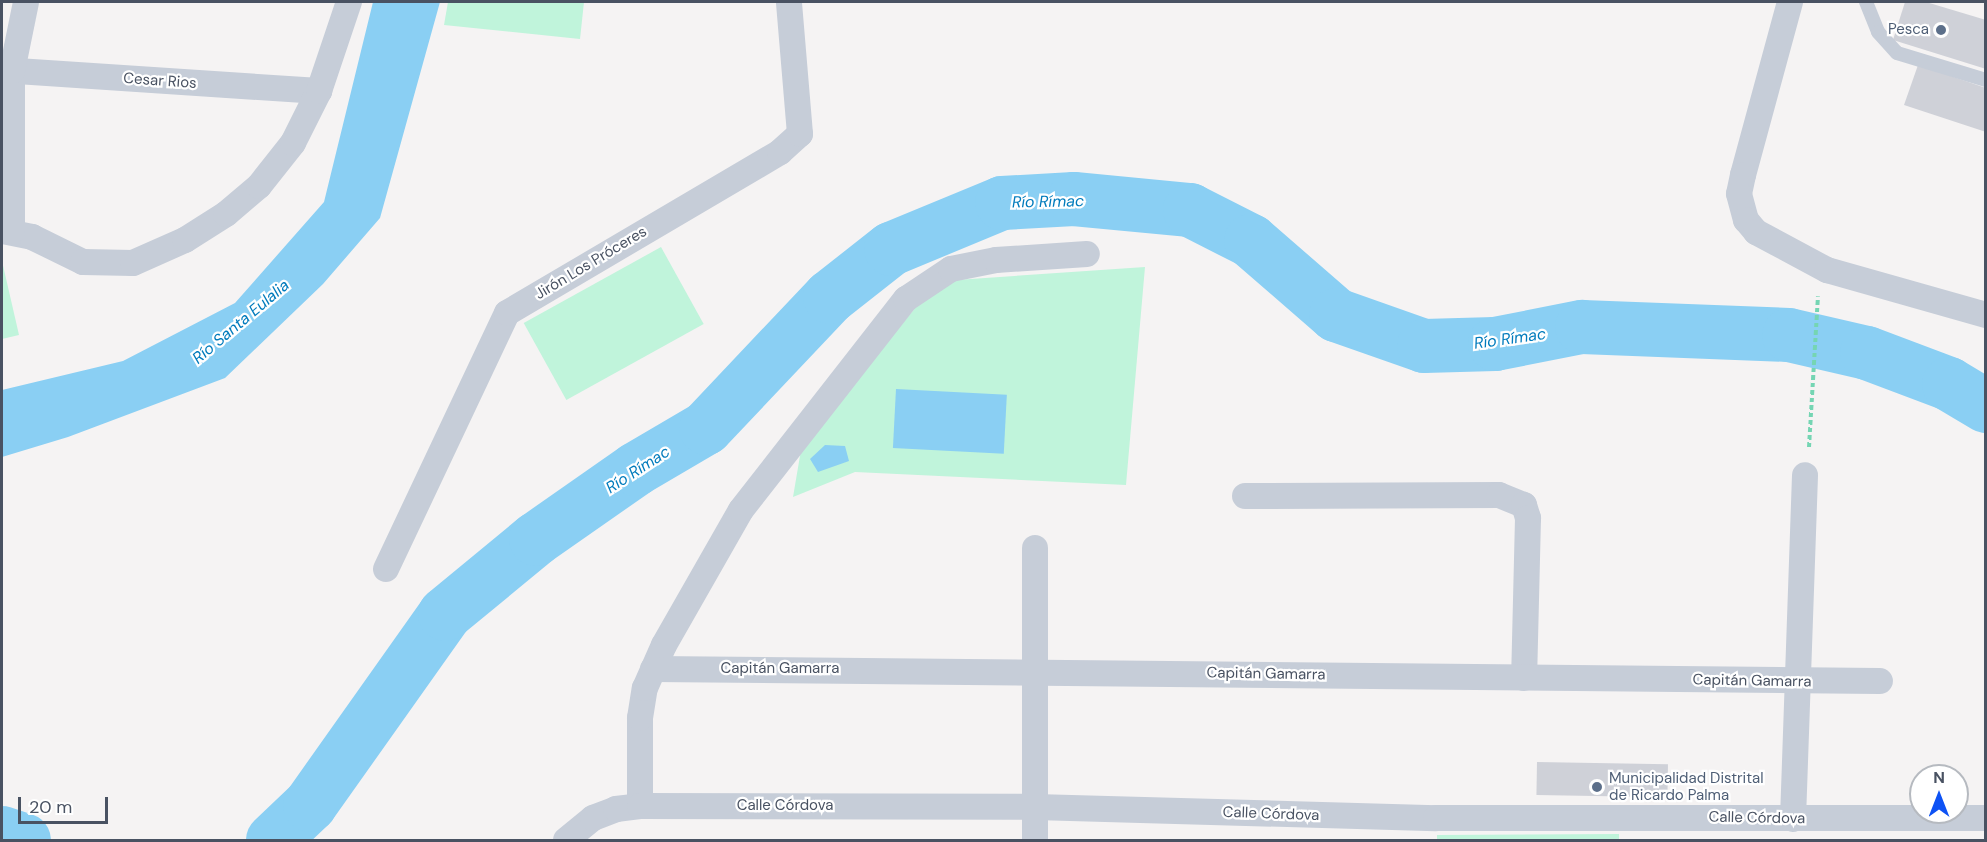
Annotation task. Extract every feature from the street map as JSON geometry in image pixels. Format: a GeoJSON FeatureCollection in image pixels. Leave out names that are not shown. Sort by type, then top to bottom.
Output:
{"type":"FeatureCollection","features":[{"type":"Feature","properties":{"kind":"street"},"geometry":{"type":"LineString","coordinates":[[26,2],[7,71],[7,231],[83,262],[133,263],[154,255],[226,214],[259,186],[293,143],[319,91],[349,2]]}},
{"type":"Feature","properties":{"kind":"street","name":"Jirón Los Próceres"},"geometry":{"type":"LineString","coordinates":[[386,569],[507,313],[780,152],[800,134],[789,2]]}},
{"type":"Feature","properties":{"kind":"street"},"geometry":{"type":"LineString","coordinates":[[1790,2],[1739,194],[1746,220],[1756,232],[1827,270],[1986,315]]}},
{"type":"Feature","properties":{"kind":"street","name":"Cesar Rios"},"geometry":{"type":"LineString","coordinates":[[7,71],[319,91]]}},
{"type":"Feature","properties":{"kind":"street"},"geometry":{"type":"LineString","coordinates":[[640,806],[640,718],[653,669],[741,510],[906,299],[951,269],[996,260],[1087,254]]}},
{"type":"Feature","properties":{"kind":"street"},"geometry":{"type":"LineString","coordinates":[[1793,819],[1805,475]]}},
{"type":"Feature","properties":{"kind":"street"},"geometry":{"type":"LineString","coordinates":[[1245,496],[1499,495],[1524,504],[1528,518],[1524,678]]}},
{"type":"Feature","properties":{"kind":"street"},"geometry":{"type":"LineString","coordinates":[[1035,548],[1033,670],[1035,840]]}},
{"type":"Feature","properties":{"kind":"street","name":"Capitán Gamarra"},"geometry":{"type":"LineString","coordinates":[[653,669],[1033,670],[1798,682],[1880,681]]}},
{"type":"Feature","properties":{"kind":"street","name":"Calle Córdova"},"geometry":{"type":"LineString","coordinates":[[567,840],[593,829],[616,809],[640,806],[1035,807],[1436,818],[1986,818]]}},
{"type":"Feature","properties":{"kind":"lane"},"geometry":{"type":"LineString","coordinates":[[1866,2],[1878,32],[1897,53],[1986,80]]}},
{"type":"Feature","properties":{"kind":"path"},"geometry":{"type":"LineString","coordinates":[[1811,434],[1817,303]]}},
{"type":"Feature","properties":{"kind":"green space"},"geometry":{"type":"Polygon","coordinates":[[[448,2],[584,2],[580,39],[444,25],[448,2]]]}},
{"type":"Feature","properties":{"kind":"green space"},"geometry":{"type":"Polygon","coordinates":[[[661,247],[704,324],[566,400],[524,323],[661,247]]]}},
{"type":"Feature","properties":{"kind":"green space"},"geometry":{"type":"Polygon","coordinates":[[[2,261],[19,335],[2,339],[2,261]]]}},
{"type":"Feature","properties":{"kind":"green space"},"geometry":{"type":"Polygon","coordinates":[[[1145,267],[1126,485],[855,472],[793,497],[802,444],[926,295],[956,280],[1145,267]]]}},
{"type":"Feature","properties":{"kind":"green space"},"geometry":{"type":"Polygon","coordinates":[[[1619,834],[1619,840],[1437,840],[1437,835],[1619,834]]]}},
{"type":"Feature","properties":{"kind":"water","name":"Río Santa Eulalia"},"geometry":{"type":"Polygon","coordinates":[[[373,2],[440,2],[380,218],[323,284],[225,378],[68,437],[2,457],[2,390],[123,361],[235,303],[324,202],[373,2]]]}},
{"type":"Feature","properties":{"kind":"water"},"geometry":{"type":"Polygon","coordinates":[[[896,389],[1007,395],[1004,454],[893,448],[896,389]]]}},
{"type":"Feature","properties":{"kind":"water"},"geometry":{"type":"Polygon","coordinates":[[[825,445],[845,446],[849,461],[818,472],[810,459],[825,445]]]}},
{"type":"Feature","properties":{"kind":"building","name":"Pesca"},"geometry":{"type":"Polygon","coordinates":[[[1905,2],[1926,2],[1986,20],[1986,69],[1893,40],[1905,2]]]}},
{"type":"Feature","properties":{"kind":"building","name":"Pesca"},"geometry":{"type":"Polygon","coordinates":[[[1918,65],[1986,88],[1986,132],[1904,105],[1918,65]]]}},
{"type":"Feature","properties":{"kind":"building"},"geometry":{"type":"Polygon","coordinates":[[[1537,762],[1668,764],[1667,797],[1536,795],[1537,762]]]}},
{"type":"Feature","properties":{"kind":"waterway","name":"Río Rímac"},"geometry":{"type":"LineString","coordinates":[[273,840],[310,805],[445,614],[536,539],[636,469],[706,428],[830,297],[891,249],[1002,203],[1074,199],[1190,210],[1251,241],[1336,315],[1424,346],[1495,344],[1582,327],[1789,335],[1867,353],[1949,384],[1986,406]]}},
{"type":"Feature","properties":{"kind":"waterway","name":"Río Rímac"},"geometry":{"type":"LineString","coordinates":[[2,833],[24,840]]}},
{"type":"Feature","properties":{"kind":"place","name":"Pesca"},"geometry":{"type":"Point","coordinates":[1941,30]}},
{"type":"Feature","properties":{"kind":"place","name":"Municipalidad Distrital de Ricardo Palma"},"geometry":{"type":"Point","coordinates":[1597,787]}}]}
